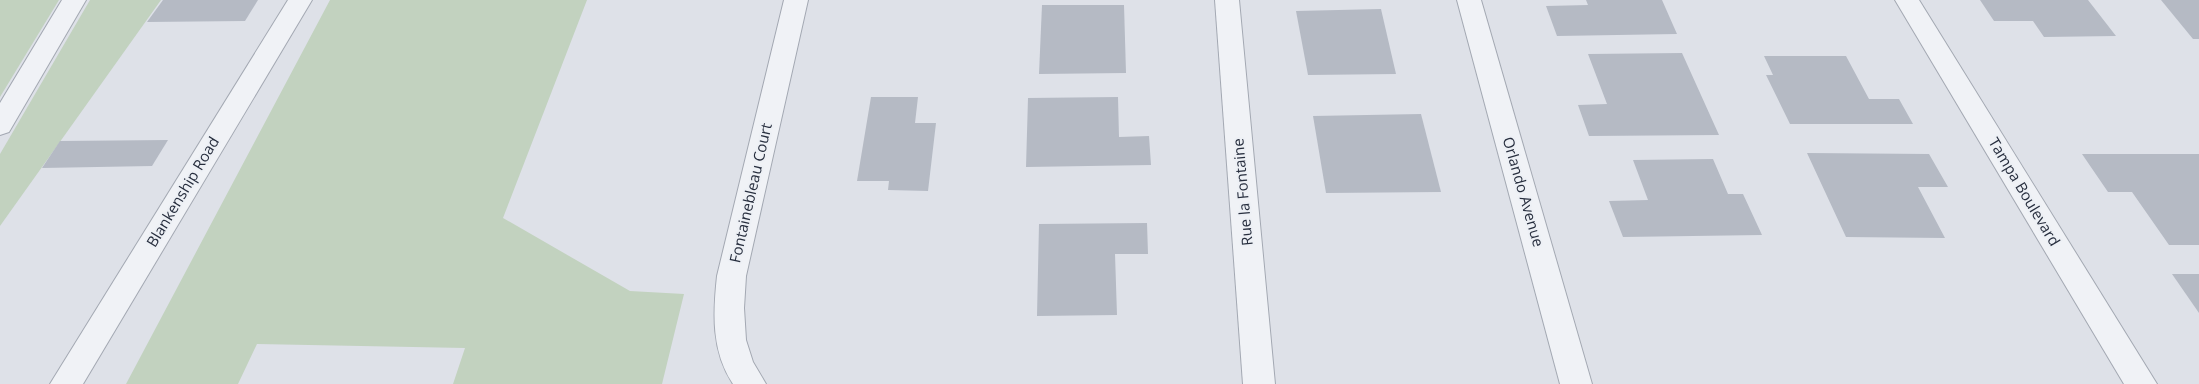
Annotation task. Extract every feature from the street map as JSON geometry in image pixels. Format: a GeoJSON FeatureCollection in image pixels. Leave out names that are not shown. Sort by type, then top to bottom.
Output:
{"type":"FeatureCollection","features":[{"type":"Feature","properties":{"kind":"street"},"geometry":{"type":"LineString","coordinates":[[0,125],[74,0]]}},
{"type":"Feature","properties":{"kind":"street","name":"Blankenship Road"},"geometry":{"type":"LineString","coordinates":[[66,384],[300,0]]}},
{"type":"Feature","properties":{"kind":"street","name":"Fontainebleau Court"},"geometry":{"type":"LineString","coordinates":[[750,384],[740,372],[729,338],[728,300],[734,260],[796,0]]}},
{"type":"Feature","properties":{"kind":"street","name":"Rue la Fontaine"},"geometry":{"type":"LineString","coordinates":[[1227,0],[1259,384]]}},
{"type":"Feature","properties":{"kind":"street","name":"Orlando Avenue"},"geometry":{"type":"LineString","coordinates":[[1469,0],[1576,384]]}},
{"type":"Feature","properties":{"kind":"street","name":"Tampa Boulevard"},"geometry":{"type":"LineString","coordinates":[[1907,0],[2141,384]]}},
{"type":"Feature","properties":{"kind":"green space"},"geometry":{"type":"Polygon","coordinates":[[[0,0],[59,0],[0,97],[0,0]]]}},
{"type":"Feature","properties":{"kind":"green space"},"geometry":{"type":"Polygon","coordinates":[[[90,0],[161,0],[0,226],[0,154],[90,0]]]}},
{"type":"Feature","properties":{"kind":"green space"},"geometry":{"type":"Polygon","coordinates":[[[330,0],[587,0],[503,218],[630,291],[684,294],[662,384],[453,384],[465,348],[257,344],[238,384],[126,384],[330,0]]]}},
{"type":"Feature","properties":{"kind":"building"},"geometry":{"type":"Polygon","coordinates":[[[163,0],[258,0],[245,21],[147,22],[163,0]]]}},
{"type":"Feature","properties":{"kind":"building"},"geometry":{"type":"Polygon","coordinates":[[[1586,0],[1662,0],[1677,34],[1557,36],[1546,6],[1588,5],[1586,0]]]}},
{"type":"Feature","properties":{"kind":"building"},"geometry":{"type":"Polygon","coordinates":[[[1980,0],[2088,0],[2116,36],[2044,37],[2033,21],[1994,21],[1980,0]]]}},
{"type":"Feature","properties":{"kind":"building"},"geometry":{"type":"Polygon","coordinates":[[[2161,0],[2199,0],[2199,39],[2193,39],[2161,0]]]}},
{"type":"Feature","properties":{"kind":"building"},"geometry":{"type":"Polygon","coordinates":[[[1042,5],[1124,5],[1126,73],[1039,74],[1042,5]]]}},
{"type":"Feature","properties":{"kind":"building"},"geometry":{"type":"Polygon","coordinates":[[[1381,9],[1396,74],[1308,75],[1296,11],[1381,9]]]}},
{"type":"Feature","properties":{"kind":"building"},"geometry":{"type":"Polygon","coordinates":[[[1682,53],[1719,135],[1589,136],[1578,105],[1607,104],[1588,54],[1682,53]]]}},
{"type":"Feature","properties":{"kind":"building"},"geometry":{"type":"Polygon","coordinates":[[[1764,56],[1846,56],[1869,99],[1899,99],[1913,124],[1790,124],[1766,75],[1773,75],[1764,56]]]}},
{"type":"Feature","properties":{"kind":"building"},"geometry":{"type":"Polygon","coordinates":[[[871,97],[918,97],[915,123],[936,123],[928,191],[888,190],[889,181],[857,181],[871,97]]]}},
{"type":"Feature","properties":{"kind":"building"},"geometry":{"type":"Polygon","coordinates":[[[1118,97],[1119,137],[1149,136],[1151,165],[1026,167],[1028,98],[1118,97]]]}},
{"type":"Feature","properties":{"kind":"building"},"geometry":{"type":"Polygon","coordinates":[[[1421,114],[1441,192],[1326,193],[1313,116],[1421,114]]]}},
{"type":"Feature","properties":{"kind":"building"},"geometry":{"type":"Polygon","coordinates":[[[168,140],[152,166],[42,168],[60,141],[168,140]]]}},
{"type":"Feature","properties":{"kind":"building"},"geometry":{"type":"Polygon","coordinates":[[[1807,153],[1929,154],[1948,187],[1918,187],[1945,238],[1846,237],[1807,153]]]}},
{"type":"Feature","properties":{"kind":"building"},"geometry":{"type":"Polygon","coordinates":[[[2082,154],[2199,154],[2199,245],[2169,245],[2132,192],[2108,192],[2082,154]]]}},
{"type":"Feature","properties":{"kind":"building"},"geometry":{"type":"Polygon","coordinates":[[[1713,159],[1728,194],[1743,194],[1762,235],[1623,237],[1609,201],[1648,200],[1633,160],[1713,159]]]}},
{"type":"Feature","properties":{"kind":"building"},"geometry":{"type":"Polygon","coordinates":[[[1147,223],[1148,254],[1115,254],[1117,315],[1037,316],[1039,224],[1147,223]]]}},
{"type":"Feature","properties":{"kind":"building"},"geometry":{"type":"Polygon","coordinates":[[[2172,274],[2199,274],[2199,313],[2172,274]]]}}]}
